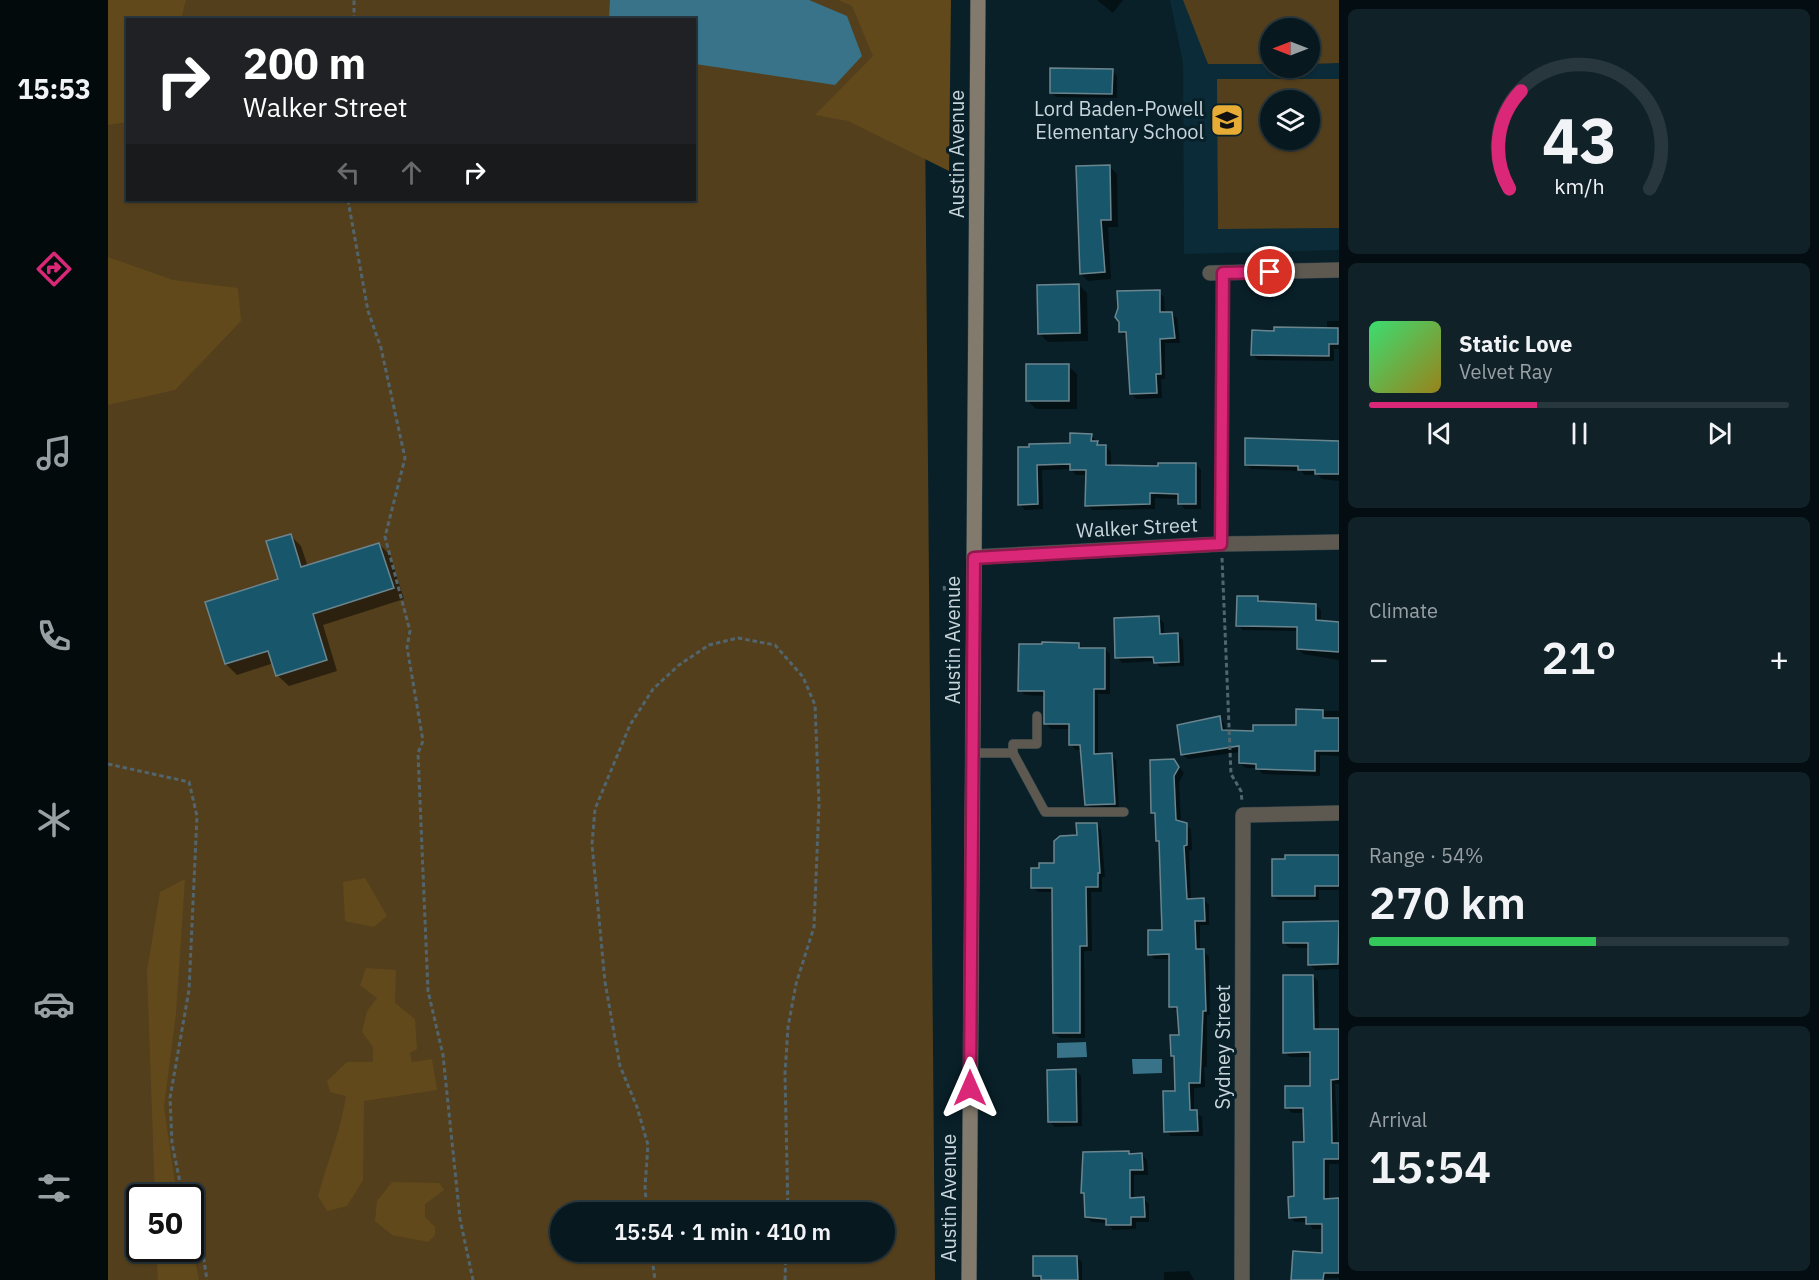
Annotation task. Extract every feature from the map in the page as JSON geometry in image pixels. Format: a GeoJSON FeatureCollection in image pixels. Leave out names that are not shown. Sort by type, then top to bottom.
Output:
{"type":"FeatureCollection","features":[{"type":"Feature","properties":{"kind":"main road","name":"Austin Avenue"},"geometry":{"type":"LineString","coordinates":[[969,1280],[978,0]]}},
{"type":"Feature","properties":{"kind":"street"},"geometry":{"type":"LineString","coordinates":[[1217,273],[1339,270]]}},
{"type":"Feature","properties":{"kind":"street","name":"Walker Street"},"geometry":{"type":"LineString","coordinates":[[974,558],[1221,544],[1339,542]]}},
{"type":"Feature","properties":{"kind":"street"},"geometry":{"type":"LineString","coordinates":[[1243,815],[1339,813]]}},
{"type":"Feature","properties":{"kind":"street","name":"Sydney Street"},"geometry":{"type":"LineString","coordinates":[[1242,1280],[1243,815]]}},
{"type":"Feature","properties":{"kind":"lane"},"geometry":{"type":"LineString","coordinates":[[1217,273],[1221,544]]}},
{"type":"Feature","properties":{"kind":"lane"},"geometry":{"type":"LineString","coordinates":[[1037,716],[1037,744],[1013,744],[1013,753],[1045,812],[1124,812]]}},
{"type":"Feature","properties":{"kind":"lane"},"geometry":{"type":"LineString","coordinates":[[972,753],[1013,753]]}},
{"type":"Feature","properties":{"kind":"path"},"geometry":{"type":"LineString","coordinates":[[354,0],[354,18]]}},
{"type":"Feature","properties":{"kind":"path"},"geometry":{"type":"LineString","coordinates":[[348,201],[368,311],[381,348],[405,458],[385,537],[410,631],[407,647],[423,741],[418,753],[428,991],[443,1055],[460,1219],[473,1280]]}},
{"type":"Feature","properties":{"kind":"path"},"geometry":{"type":"LineString","coordinates":[[1221,544],[1231,774],[1241,791],[1243,815]]}},
{"type":"Feature","properties":{"kind":"path"},"geometry":{"type":"LineString","coordinates":[[944,586],[945,593]]}},
{"type":"Feature","properties":{"kind":"path"},"geometry":{"type":"LineString","coordinates":[[646,1202],[648,1145],[638,1107],[620,1066],[605,982],[592,844],[595,809],[630,725],[653,689],[679,665],[709,645],[738,638],[775,645],[803,676],[815,705],[819,804],[814,927],[796,984],[788,1028],[785,1074],[788,1202]]}},
{"type":"Feature","properties":{"kind":"path"},"geometry":{"type":"LineString","coordinates":[[108,764],[189,782],[197,816],[189,990],[170,1098],[171,1143],[180,1184]]}},
{"type":"Feature","properties":{"kind":"path"},"geometry":{"type":"LineString","coordinates":[[204,1260],[207,1280]]}},
{"type":"Feature","properties":{"kind":"path"},"geometry":{"type":"LineString","coordinates":[[653,1262],[655,1280]]}},
{"type":"Feature","properties":{"kind":"path"},"geometry":{"type":"LineString","coordinates":[[785,1280],[786,1262]]}},
{"type":"Feature","properties":{"kind":"shaded area"},"geometry":{"type":"Polygon","coordinates":[[[108,0],[924,0],[935,1280],[108,1280],[108,0]]]}},
{"type":"Feature","properties":{"kind":"shaded area"},"geometry":{"type":"Polygon","coordinates":[[[108,0],[186,0],[181,18],[126,18],[126,122],[108,125],[108,0]]]}},
{"type":"Feature","properties":{"kind":"shaded area"},"geometry":{"type":"Polygon","coordinates":[[[610,0],[809,0],[847,16],[862,56],[835,85],[696,64],[696,18],[609,18],[610,0]]]}},
{"type":"Feature","properties":{"kind":"shaded area"},"geometry":{"type":"Polygon","coordinates":[[[838,0],[951,0],[949,171],[848,121],[815,115],[873,56],[852,6],[838,0]]]}},
{"type":"Feature","properties":{"kind":"shaded area","name":"Lord Baden-Powell Elementary School"},"geometry":{"type":"Polygon","coordinates":[[[1170,0],[1339,0],[1339,250],[1184,254],[1183,63],[1170,0]]]}},
{"type":"Feature","properties":{"kind":"shaded area"},"geometry":{"type":"Polygon","coordinates":[[[1183,0],[1339,0],[1339,63],[1320,64],[1320,18],[1260,18],[1260,64],[1208,64],[1183,0]]]}},
{"type":"Feature","properties":{"kind":"shaded area"},"geometry":{"type":"Polygon","coordinates":[[[1217,79],[1339,79],[1339,228],[1218,229],[1217,79]]]}},
{"type":"Feature","properties":{"kind":"shaded area"},"geometry":{"type":"Polygon","coordinates":[[[108,257],[173,280],[238,288],[241,321],[175,390],[108,405],[108,257]]]}},
{"type":"Feature","properties":{"kind":"shaded area"},"geometry":{"type":"Polygon","coordinates":[[[365,878],[387,916],[374,927],[345,921],[343,882],[365,878]]]}},
{"type":"Feature","properties":{"kind":"shaded area"},"geometry":{"type":"Polygon","coordinates":[[[185,879],[176,1013],[164,1107],[175,1184],[155,1184],[147,971],[160,892],[185,879]]]}},
{"type":"Feature","properties":{"kind":"shaded area"},"geometry":{"type":"Polygon","coordinates":[[[366,968],[396,970],[395,1003],[415,1019],[417,1049],[410,1053],[412,1062],[432,1059],[437,1090],[364,1101],[363,1180],[347,1206],[327,1211],[318,1196],[346,1096],[330,1092],[327,1081],[347,1062],[373,1062],[373,1047],[362,1032],[367,1011],[377,998],[360,985],[366,968]]]}},
{"type":"Feature","properties":{"kind":"shaded area"},"geometry":{"type":"Polygon","coordinates":[[[1086,1042],[1087,1057],[1057,1058],[1057,1043],[1086,1042]]]}},
{"type":"Feature","properties":{"kind":"shaded area"},"geometry":{"type":"Polygon","coordinates":[[[1132,1059],[1162,1059],[1162,1073],[1133,1074],[1132,1059]]]}},
{"type":"Feature","properties":{"kind":"shaded area"},"geometry":{"type":"Polygon","coordinates":[[[392,1182],[439,1183],[444,1190],[425,1204],[425,1217],[435,1227],[435,1235],[428,1242],[392,1235],[375,1221],[377,1201],[392,1182]]]}},
{"type":"Feature","properties":{"kind":"shaded area"},"geometry":{"type":"Polygon","coordinates":[[[157,1262],[195,1262],[199,1280],[158,1280],[157,1262]]]}},
{"type":"Feature","properties":{"kind":"building"},"geometry":{"type":"Polygon","coordinates":[[[1050,68],[1113,69],[1112,94],[1050,93],[1050,68]]]}},
{"type":"Feature","properties":{"kind":"building"},"geometry":{"type":"Polygon","coordinates":[[[1110,165],[1111,220],[1101,220],[1105,272],[1080,274],[1076,166],[1110,165]]]}},
{"type":"Feature","properties":{"kind":"building"},"geometry":{"type":"Polygon","coordinates":[[[1079,284],[1080,333],[1038,334],[1037,285],[1079,284]]]}},
{"type":"Feature","properties":{"kind":"building"},"geometry":{"type":"Polygon","coordinates":[[[1160,290],[1160,312],[1172,312],[1175,338],[1160,339],[1161,374],[1156,374],[1157,393],[1130,394],[1126,332],[1119,332],[1119,322],[1115,317],[1118,308],[1117,291],[1160,290]]]}},
{"type":"Feature","properties":{"kind":"building"},"geometry":{"type":"Polygon","coordinates":[[[1274,327],[1338,328],[1338,344],[1329,344],[1329,356],[1251,355],[1252,330],[1274,331],[1274,327]]]}},
{"type":"Feature","properties":{"kind":"building"},"geometry":{"type":"Polygon","coordinates":[[[1026,364],[1069,364],[1069,401],[1026,401],[1026,364]]]}},
{"type":"Feature","properties":{"kind":"building"},"geometry":{"type":"Polygon","coordinates":[[[1070,433],[1092,434],[1091,441],[1098,441],[1097,445],[1106,445],[1106,465],[1158,466],[1158,463],[1196,463],[1196,504],[1178,504],[1178,494],[1150,493],[1150,504],[1085,506],[1086,470],[1070,470],[1070,464],[1037,465],[1038,504],[1018,505],[1018,447],[1029,447],[1029,444],[1070,443],[1070,433]]]}},
{"type":"Feature","properties":{"kind":"building"},"geometry":{"type":"Polygon","coordinates":[[[1245,438],[1339,441],[1339,474],[1315,474],[1315,470],[1298,470],[1298,466],[1245,465],[1245,438]]]}},
{"type":"Feature","properties":{"kind":"building"},"geometry":{"type":"Polygon","coordinates":[[[291,534],[301,567],[379,543],[394,588],[313,614],[327,660],[276,676],[268,651],[225,664],[205,602],[278,579],[266,541],[291,534]]]}},
{"type":"Feature","properties":{"kind":"building"},"geometry":{"type":"Polygon","coordinates":[[[1237,596],[1258,596],[1258,601],[1316,604],[1316,620],[1339,622],[1339,652],[1297,649],[1297,627],[1236,626],[1237,596]]]}},
{"type":"Feature","properties":{"kind":"building"},"geometry":{"type":"Polygon","coordinates":[[[1159,616],[1160,634],[1178,633],[1179,662],[1154,663],[1153,657],[1115,658],[1114,618],[1159,616]]]}},
{"type":"Feature","properties":{"kind":"building"},"geometry":{"type":"Polygon","coordinates":[[[1042,642],[1079,643],[1079,648],[1105,648],[1105,689],[1094,689],[1094,754],[1112,753],[1115,804],[1085,805],[1080,745],[1069,745],[1069,724],[1044,724],[1044,691],[1018,691],[1019,644],[1042,644],[1042,642]]]}},
{"type":"Feature","properties":{"kind":"building"},"geometry":{"type":"Polygon","coordinates":[[[1296,709],[1323,710],[1323,718],[1339,718],[1339,751],[1315,751],[1315,771],[1256,769],[1256,764],[1239,763],[1239,746],[1181,755],[1177,725],[1220,716],[1222,730],[1253,731],[1253,725],[1296,725],[1296,709]]]}},
{"type":"Feature","properties":{"kind":"building"},"geometry":{"type":"Polygon","coordinates":[[[1174,759],[1179,767],[1174,776],[1176,820],[1187,823],[1187,845],[1184,846],[1187,899],[1204,898],[1205,921],[1195,921],[1196,949],[1204,949],[1206,1011],[1203,1011],[1200,1083],[1189,1083],[1190,1110],[1197,1110],[1198,1131],[1164,1132],[1163,1091],[1175,1091],[1174,1056],[1171,1056],[1170,1035],[1179,1035],[1177,1007],[1169,1007],[1169,954],[1148,955],[1148,930],[1162,930],[1159,841],[1156,841],[1155,813],[1151,813],[1150,760],[1174,759]]]}},
{"type":"Feature","properties":{"kind":"building"},"geometry":{"type":"Polygon","coordinates":[[[1076,823],[1097,823],[1100,873],[1098,873],[1098,887],[1086,887],[1087,946],[1080,946],[1080,1033],[1053,1033],[1052,888],[1031,888],[1031,868],[1039,868],[1039,863],[1054,863],[1054,841],[1060,836],[1077,835],[1076,823]]]}},
{"type":"Feature","properties":{"kind":"building"},"geometry":{"type":"Polygon","coordinates":[[[1285,855],[1339,855],[1339,886],[1315,886],[1315,896],[1272,896],[1272,859],[1285,859],[1285,855]]]}},
{"type":"Feature","properties":{"kind":"building"},"geometry":{"type":"Polygon","coordinates":[[[1339,921],[1338,964],[1308,965],[1308,943],[1283,943],[1283,922],[1339,921]]]}},
{"type":"Feature","properties":{"kind":"building"},"geometry":{"type":"Polygon","coordinates":[[[1283,975],[1313,975],[1314,1029],[1339,1029],[1339,1079],[1331,1080],[1332,1143],[1339,1143],[1339,1159],[1324,1159],[1324,1199],[1339,1198],[1339,1273],[1324,1273],[1323,1280],[1291,1280],[1293,1251],[1322,1253],[1322,1224],[1306,1224],[1306,1217],[1289,1218],[1288,1197],[1294,1196],[1293,1142],[1304,1142],[1303,1108],[1285,1108],[1285,1086],[1310,1086],[1310,1052],[1283,1053],[1283,975]]]}},
{"type":"Feature","properties":{"kind":"building"},"geometry":{"type":"Polygon","coordinates":[[[1076,1069],[1077,1122],[1048,1122],[1047,1070],[1076,1069]]]}},
{"type":"Feature","properties":{"kind":"building"},"geometry":{"type":"Polygon","coordinates":[[[1129,1151],[1129,1154],[1142,1153],[1143,1170],[1130,1170],[1130,1198],[1144,1197],[1145,1217],[1131,1217],[1131,1225],[1106,1225],[1106,1219],[1085,1217],[1084,1193],[1081,1193],[1083,1152],[1129,1151]]]}},
{"type":"Feature","properties":{"kind":"building"},"geometry":{"type":"Polygon","coordinates":[[[1033,1256],[1077,1256],[1078,1280],[1041,1280],[1041,1276],[1033,1276],[1033,1256]]]}},
{"type":"Feature","properties":{"kind":"place","name":"Lord Baden-Powell Elementary School"},"geometry":{"type":"Point","coordinates":[1227,120]}},
{"type":"Feature","properties":{"kind":"route"},"geometry":{"type":"LineString","coordinates":[[970,1088],[974,558],[1221,544],[1223,273],[1270,272]]}}]}
